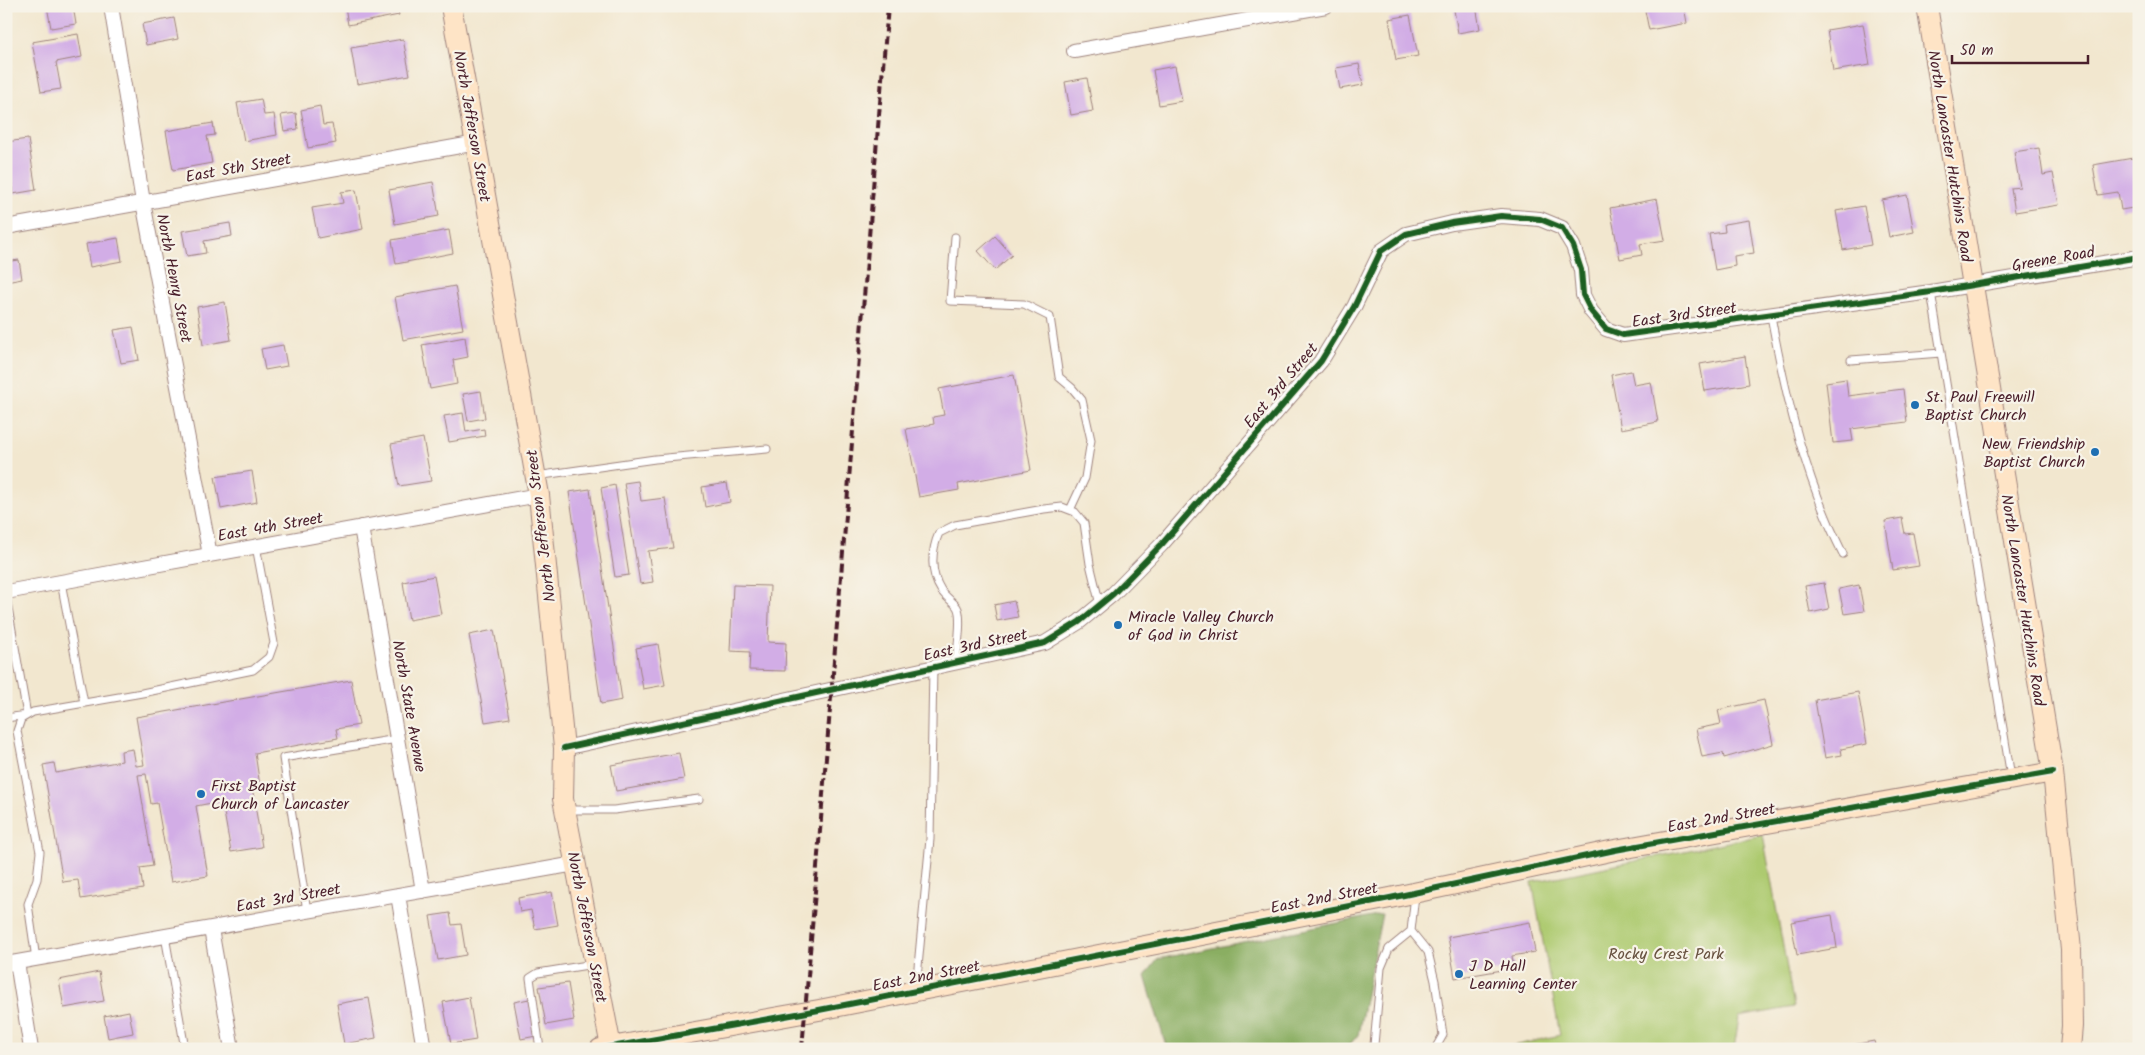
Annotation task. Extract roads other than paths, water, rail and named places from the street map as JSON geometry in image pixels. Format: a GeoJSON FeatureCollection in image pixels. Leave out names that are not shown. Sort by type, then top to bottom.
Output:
{"type":"FeatureCollection","features":[{"type":"Feature","properties":{"kind":"street","name":"North Henry Street"},"geometry":{"type":"LineString","coordinates":[[111,6],[143,202],[210,555]]}},
{"type":"Feature","properties":{"kind":"street","name":"North Jefferson Street"},"geometry":{"type":"LineString","coordinates":[[451,6],[537,485],[564,748],[563,799],[595,964],[608,1048]]}},
{"type":"Feature","properties":{"kind":"street"},"geometry":{"type":"LineString","coordinates":[[1074,51],[1326,6]]}},
{"type":"Feature","properties":{"kind":"street","name":"North Lancaster Hutchins Road"},"geometry":{"type":"LineString","coordinates":[[1927,6],[2053,772],[2071,950],[2072,1026],[2070,1049]]}},
{"type":"Feature","properties":{"kind":"street","name":"East 5th Street"},"geometry":{"type":"LineString","coordinates":[[6,227],[477,143]]}},
{"type":"Feature","properties":{"kind":"street","name":"East 3rd Street"},"geometry":{"type":"LineString","coordinates":[[564,748],[1045,643],[1079,622],[1100,605],[1162,544],[1321,361],[1354,307],[1381,251],[1406,234],[1452,222],[1501,216],[1540,219],[1562,228],[1573,246],[1580,270],[1583,295],[1591,311],[1606,329],[1623,336],[1972,286]]}},
{"type":"Feature","properties":{"kind":"street","name":"Greene Road"},"geometry":{"type":"LineString","coordinates":[[1972,286],[2139,257]]}},
{"type":"Feature","properties":{"kind":"street","name":"East 4th Street"},"geometry":{"type":"LineString","coordinates":[[6,592],[361,527],[537,485]]}},
{"type":"Feature","properties":{"kind":"street","name":"North State Avenue"},"geometry":{"type":"LineString","coordinates":[[361,527],[424,891]]}},
{"type":"Feature","properties":{"kind":"street","name":"East 2nd Street"},"geometry":{"type":"LineString","coordinates":[[608,1048],[916,991],[1415,893],[1615,850],[2053,772]]}},
{"type":"Feature","properties":{"kind":"street","name":"East 3rd Street"},"geometry":{"type":"LineString","coordinates":[[11,963],[575,864]]}},
{"type":"Feature","properties":{"kind":"street"},"geometry":{"type":"LineString","coordinates":[[398,895],[424,1049]]}},
{"type":"Feature","properties":{"kind":"street"},"geometry":{"type":"LineString","coordinates":[[211,929],[232,1049]]}},
{"type":"Feature","properties":{"kind":"street"},"geometry":{"type":"LineString","coordinates":[[11,963],[31,1049]]}},
{"type":"Feature","properties":{"kind":"lane"},"geometry":{"type":"LineString","coordinates":[[955,237],[950,301],[1024,304],[1050,317],[1059,377],[1082,400],[1091,440],[1085,478],[1070,510]]}},
{"type":"Feature","properties":{"kind":"lane"},"geometry":{"type":"LineString","coordinates":[[1931,292],[2012,779]]}},
{"type":"Feature","properties":{"kind":"lane"},"geometry":{"type":"LineString","coordinates":[[1771,316],[1782,375],[1807,467],[1826,519],[1843,554]]}},
{"type":"Feature","properties":{"kind":"lane"},"geometry":{"type":"LineString","coordinates":[[1851,360],[1941,353]]}},
{"type":"Feature","properties":{"kind":"lane"},"geometry":{"type":"LineString","coordinates":[[537,485],[655,459],[767,449]]}},
{"type":"Feature","properties":{"kind":"lane"},"geometry":{"type":"LineString","coordinates":[[956,662],[959,616],[957,607],[940,589],[933,565],[932,547],[939,533],[955,526],[1044,509],[1062,507],[1075,512],[1084,523],[1090,564],[1100,605]]}},
{"type":"Feature","properties":{"kind":"lane"},"geometry":{"type":"LineString","coordinates":[[36,958],[28,904],[37,879],[40,852],[17,731],[21,719],[33,712],[253,670],[269,657],[274,643],[256,546]]}},
{"type":"Feature","properties":{"kind":"lane"},"geometry":{"type":"LineString","coordinates":[[61,582],[84,703]]}},
{"type":"Feature","properties":{"kind":"lane"},"geometry":{"type":"LineString","coordinates":[[6,596],[27,715]]}},
{"type":"Feature","properties":{"kind":"lane"},"geometry":{"type":"LineString","coordinates":[[916,991],[930,838],[933,667]]}},
{"type":"Feature","properties":{"kind":"lane"},"geometry":{"type":"LineString","coordinates":[[6,718],[27,715]]}},
{"type":"Feature","properties":{"kind":"lane"},"geometry":{"type":"LineString","coordinates":[[307,911],[283,758],[398,739]]}},
{"type":"Feature","properties":{"kind":"lane"},"geometry":{"type":"LineString","coordinates":[[565,810],[614,810],[699,799]]}},
{"type":"Feature","properties":{"kind":"lane"},"geometry":{"type":"LineString","coordinates":[[1377,1049],[1374,1045],[1381,968],[1389,949],[1411,931],[1415,893]]}},
{"type":"Feature","properties":{"kind":"lane"},"geometry":{"type":"LineString","coordinates":[[1411,931],[1428,952],[1436,982],[1443,1035],[1435,1049]]}},
{"type":"Feature","properties":{"kind":"lane"},"geometry":{"type":"LineString","coordinates":[[165,936],[184,1049]]}},
{"type":"Feature","properties":{"kind":"lane"},"geometry":{"type":"LineString","coordinates":[[540,1049],[530,978],[538,973],[595,964]]}},
{"type":"Feature","properties":{"kind":"railway"},"geometry":{"type":"LineString","coordinates":[[802,1049],[888,6]]}},
{"type":"Feature","properties":{"kind":"place","name":"St. Paul Freewill Baptist Church"},"geometry":{"type":"Point","coordinates":[1915,405]}},
{"type":"Feature","properties":{"kind":"place","name":"New Friendship Baptist Church"},"geometry":{"type":"Point","coordinates":[2095,452]}},
{"type":"Feature","properties":{"kind":"place","name":"Miracle Valley Church of God in Christ"},"geometry":{"type":"Point","coordinates":[1118,625]}},
{"type":"Feature","properties":{"kind":"place","name":"First Baptist Church of Lancaster"},"geometry":{"type":"Point","coordinates":[201,794]}},
{"type":"Feature","properties":{"kind":"place","name":"J D Hall Learning Center"},"geometry":{"type":"Point","coordinates":[1459,974]}},
{"type":"Feature","properties":{"kind":"park label","name":"Rocky Crest Park"},"geometry":{"type":"Point","coordinates":[1666,953]}}]}
